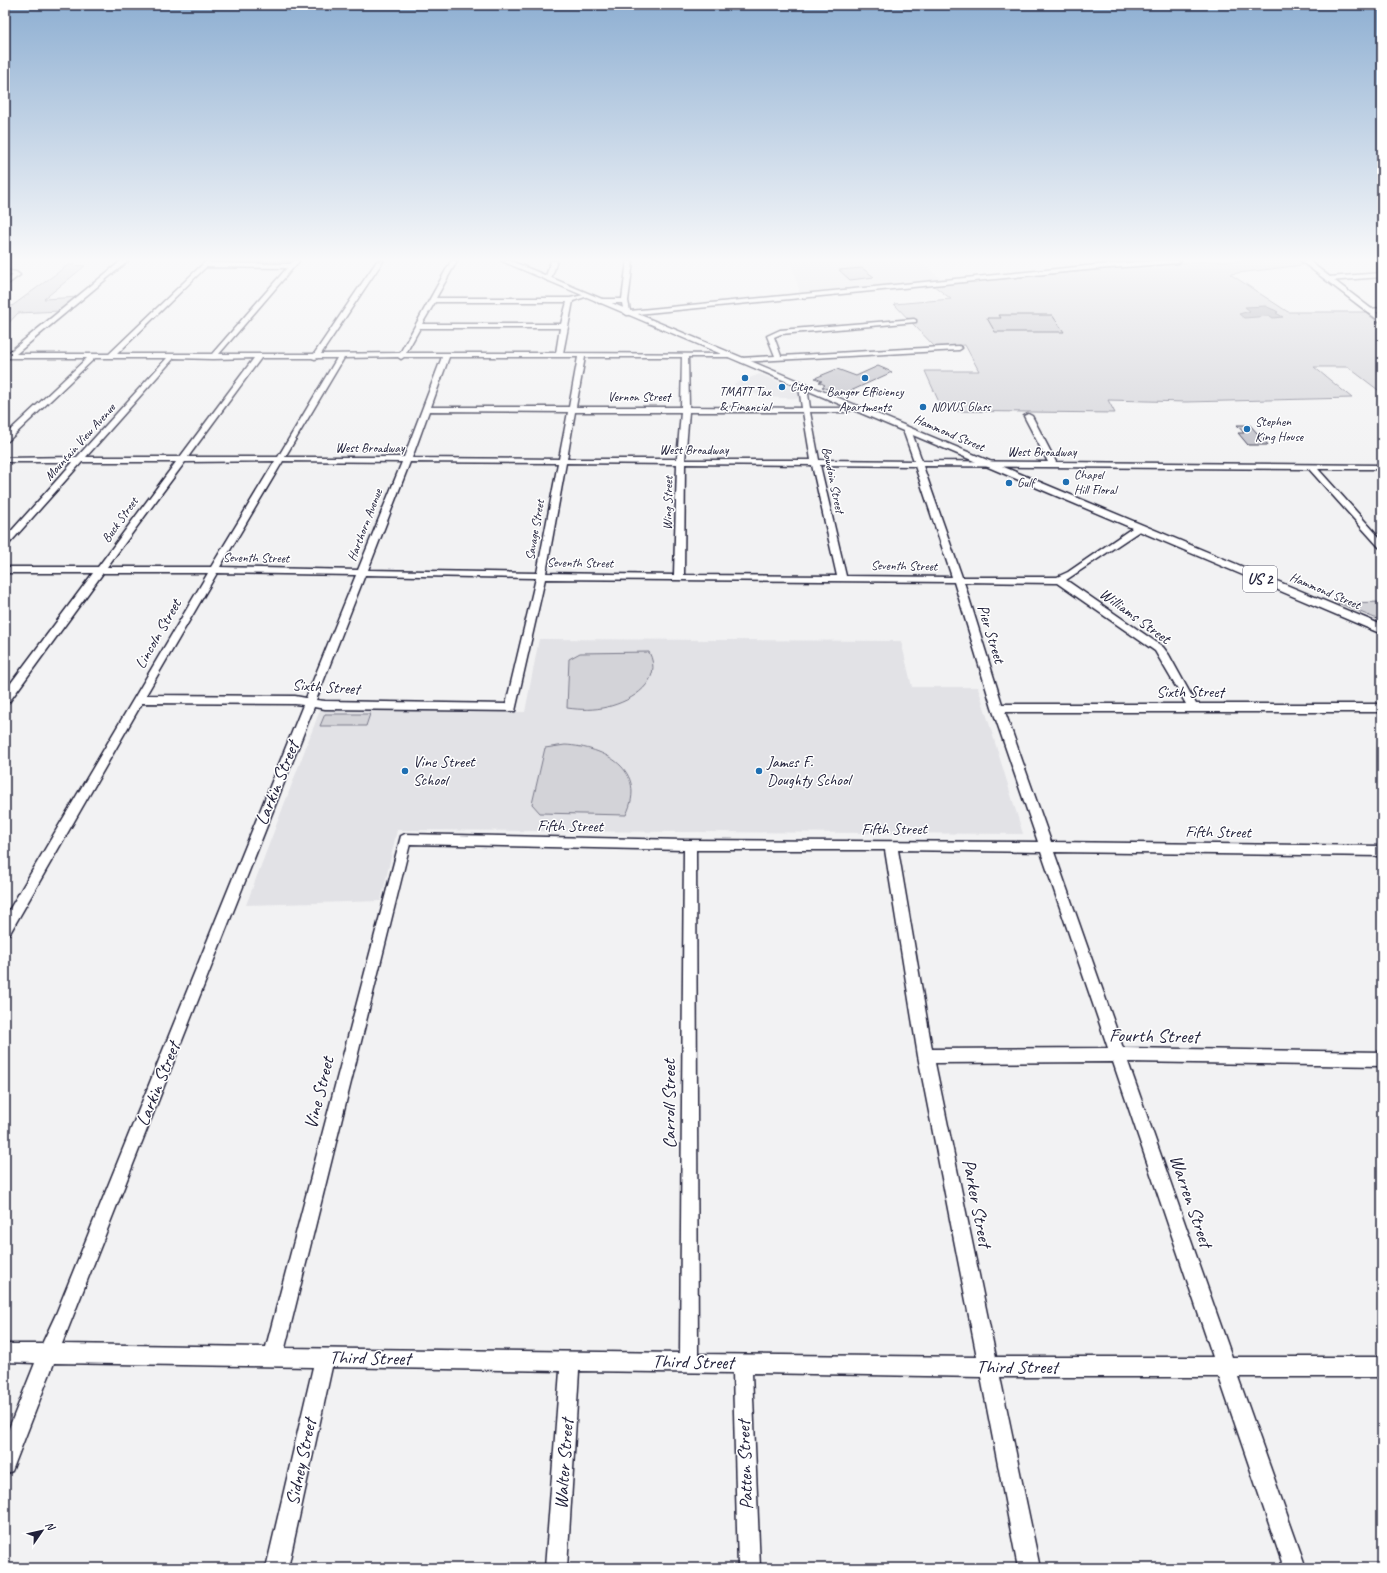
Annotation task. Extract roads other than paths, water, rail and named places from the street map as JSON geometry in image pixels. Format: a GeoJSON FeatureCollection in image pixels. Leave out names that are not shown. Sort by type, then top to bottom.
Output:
{"type":"FeatureCollection","features":[{"type":"Feature","properties":{"kind":"main road","name":"Hammond Street"},"geometry":{"type":"LineString","coordinates":[[678,334],[1382,630]]}},
{"type":"Feature","properties":{"kind":"street"},"geometry":{"type":"LineString","coordinates":[[7,356],[34,334]]}},
{"type":"Feature","properties":{"kind":"street"},"geometry":{"type":"LineString","coordinates":[[111,356],[133,334]]}},
{"type":"Feature","properties":{"kind":"street"},"geometry":{"type":"LineString","coordinates":[[213,357],[232,334]]}},
{"type":"Feature","properties":{"kind":"street"},"geometry":{"type":"LineString","coordinates":[[315,357],[330,334]]}},
{"type":"Feature","properties":{"kind":"street"},"geometry":{"type":"LineString","coordinates":[[401,357],[414,334]]}},
{"type":"Feature","properties":{"kind":"street"},"geometry":{"type":"LineString","coordinates":[[559,356],[563,334]]}},
{"type":"Feature","properties":{"kind":"street"},"geometry":{"type":"LineString","coordinates":[[774,334],[770,336],[779,358]]}},
{"type":"Feature","properties":{"kind":"street"},"geometry":{"type":"LineString","coordinates":[[741,360],[959,348]]}},
{"type":"Feature","properties":{"kind":"street"},"geometry":{"type":"LineString","coordinates":[[7,356],[446,357],[728,355]]}},
{"type":"Feature","properties":{"kind":"street"},"geometry":{"type":"LineString","coordinates":[[5,439],[93,356]]}},
{"type":"Feature","properties":{"kind":"street","name":"Mountain View Avenue"},"geometry":{"type":"LineString","coordinates":[[5,543],[172,356]]}},
{"type":"Feature","properties":{"kind":"street","name":"Savage Street"},"geometry":{"type":"LineString","coordinates":[[511,708],[541,575],[582,356]]}},
{"type":"Feature","properties":{"kind":"street","name":"Wing Street"},"geometry":{"type":"LineString","coordinates":[[679,578],[681,462],[685,409],[685,356]]}},
{"type":"Feature","properties":{"kind":"street","name":"Buck Street"},"geometry":{"type":"LineString","coordinates":[[5,699],[258,357]]}},
{"type":"Feature","properties":{"kind":"street","name":"Lincoln Street"},"geometry":{"type":"LineString","coordinates":[[5,929],[214,570],[341,357]]}},
{"type":"Feature","properties":{"kind":"street","name":"Harthorn Avenue"},"geometry":{"type":"LineString","coordinates":[[309,702],[446,357]]}},
{"type":"Feature","properties":{"kind":"street","name":"Bowdoin Street"},"geometry":{"type":"LineString","coordinates":[[803,387],[816,463],[842,578]]}},
{"type":"Feature","properties":{"kind":"street","name":"Vernon Street"},"geometry":{"type":"LineString","coordinates":[[425,410],[845,410],[852,407]]}},
{"type":"Feature","properties":{"kind":"street"},"geometry":{"type":"LineString","coordinates":[[1028,416],[1053,464]]}},
{"type":"Feature","properties":{"kind":"street","name":"Pier Street"},"geometry":{"type":"LineString","coordinates":[[907,430],[958,580],[998,708],[1047,847]]}},
{"type":"Feature","properties":{"kind":"street","name":"West Broadway"},"geometry":{"type":"LineString","coordinates":[[5,460],[280,459],[1382,467]]}},
{"type":"Feature","properties":{"kind":"street"},"geometry":{"type":"LineString","coordinates":[[1312,467],[1382,544]]}},
{"type":"Feature","properties":{"kind":"street","name":"Seventh Street"},"geometry":{"type":"LineString","coordinates":[[5,570],[214,570],[679,578],[1059,580],[1071,574],[1138,528]]}},
{"type":"Feature","properties":{"kind":"street","name":"Williams Street"},"geometry":{"type":"LineString","coordinates":[[1059,580],[1159,649],[1164,655],[1193,708]]}},
{"type":"Feature","properties":{"kind":"street","name":"Sixth Street"},"geometry":{"type":"LineString","coordinates":[[139,699],[295,700],[326,705],[511,708]]}},
{"type":"Feature","properties":{"kind":"street","name":"Larkin Street"},"geometry":{"type":"LineString","coordinates":[[5,1464],[309,702]]}},
{"type":"Feature","properties":{"kind":"street","name":"Sixth Street"},"geometry":{"type":"LineString","coordinates":[[998,708],[1382,708]]}},
{"type":"Feature","properties":{"kind":"street","name":"Fifth Street"},"geometry":{"type":"LineString","coordinates":[[405,839],[690,845],[891,845],[1382,851]]}},
{"type":"Feature","properties":{"kind":"street","name":"Vine Street"},"geometry":{"type":"LineString","coordinates":[[273,1356],[405,839]]}},
{"type":"Feature","properties":{"kind":"street","name":"Carroll Street"},"geometry":{"type":"LineString","coordinates":[[689,1362],[690,845]]}},
{"type":"Feature","properties":{"kind":"street","name":"Parker Street"},"geometry":{"type":"LineString","coordinates":[[891,845],[926,1056],[1029,1568]]}},
{"type":"Feature","properties":{"kind":"street","name":"Warren Street"},"geometry":{"type":"LineString","coordinates":[[1047,847],[1294,1568]]}},
{"type":"Feature","properties":{"kind":"street","name":"Fourth Street"},"geometry":{"type":"LineString","coordinates":[[926,1056],[1118,1055],[1382,1059]]}},
{"type":"Feature","properties":{"kind":"street","name":"Third Street"},"geometry":{"type":"LineString","coordinates":[[5,1353],[989,1366],[1382,1367]]}},
{"type":"Feature","properties":{"kind":"street","name":"Sidney Street"},"geometry":{"type":"LineString","coordinates":[[277,1568],[325,1357]]}},
{"type":"Feature","properties":{"kind":"street","name":"Walter Street"},"geometry":{"type":"LineString","coordinates":[[556,1568],[570,1361]]}},
{"type":"Feature","properties":{"kind":"street","name":"Patten Street"},"geometry":{"type":"LineString","coordinates":[[742,1363],[749,1568]]}},
{"type":"Feature","properties":{"kind":"place","name":"TMATT Tax & Financial"},"geometry":{"type":"Point","coordinates":[745,378]}},
{"type":"Feature","properties":{"kind":"place","name":"Bangor Efficiency Apartments"},"geometry":{"type":"Point","coordinates":[865,378]}},
{"type":"Feature","properties":{"kind":"place","name":"Citgo"},"geometry":{"type":"Point","coordinates":[782,387]}},
{"type":"Feature","properties":{"kind":"place","name":"NOVUS Glass"},"geometry":{"type":"Point","coordinates":[923,407]}},
{"type":"Feature","properties":{"kind":"place","name":"Stephen King House"},"geometry":{"type":"Point","coordinates":[1247,429]}},
{"type":"Feature","properties":{"kind":"place","name":"Chapel Hill Floral"},"geometry":{"type":"Point","coordinates":[1066,482]}},
{"type":"Feature","properties":{"kind":"place","name":"Gulf"},"geometry":{"type":"Point","coordinates":[1009,483]}},
{"type":"Feature","properties":{"kind":"place","name":"Vine Street School"},"geometry":{"type":"Point","coordinates":[405,771]}},
{"type":"Feature","properties":{"kind":"place","name":"James F. Doughty School"},"geometry":{"type":"Point","coordinates":[759,771]}}]}
